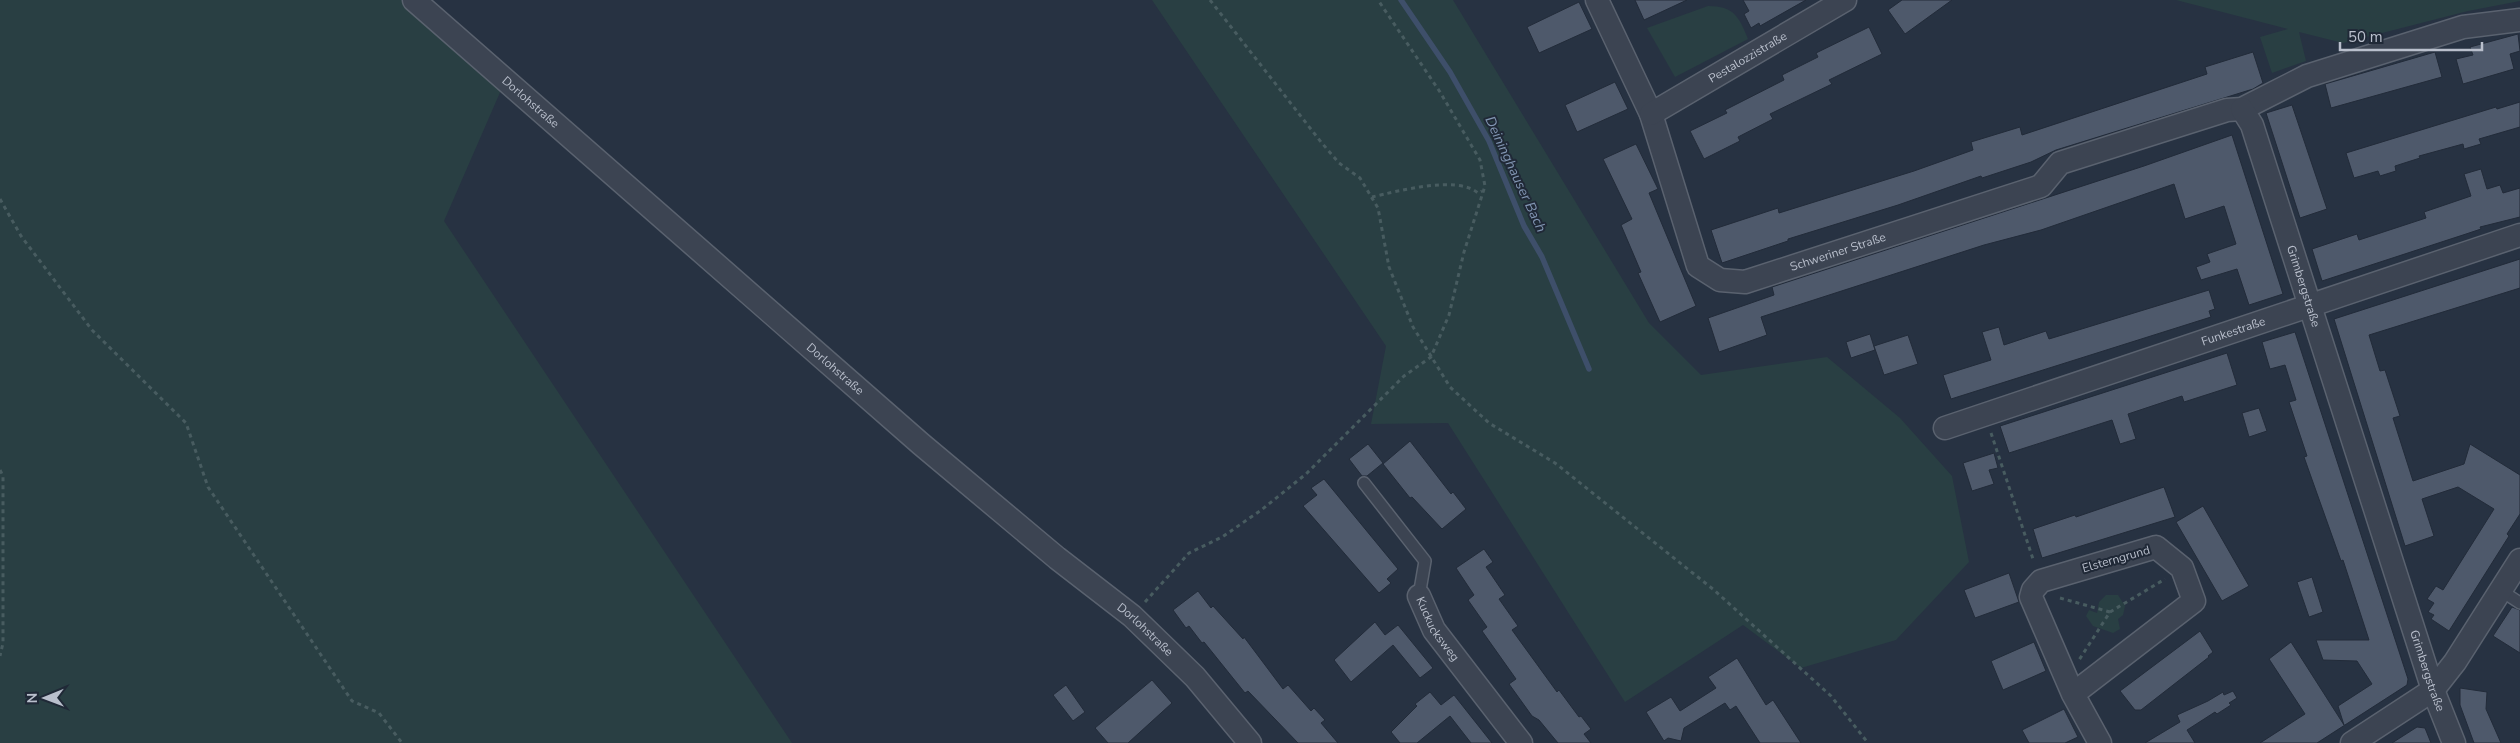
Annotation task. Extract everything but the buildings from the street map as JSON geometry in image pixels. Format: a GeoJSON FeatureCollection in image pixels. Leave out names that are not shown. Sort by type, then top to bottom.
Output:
{"type":"FeatureCollection","features":[{"type":"Feature","properties":{"kind":"street","name":"Dorlohstraße"},"geometry":{"type":"LineString","coordinates":[[414,0],[913,437],[1057,558],[1132,616],[1195,677],[1250,743]]}},
{"type":"Feature","properties":{"kind":"street","name":"Schweriner Straße"},"geometry":{"type":"LineString","coordinates":[[1597,0],[1651,114],[1698,266],[1720,280],[1745,282],[2041,186],[2060,163],[2227,110],[2242,109]]}},
{"type":"Feature","properties":{"kind":"street","name":"Pestalozzistraße"},"geometry":{"type":"LineString","coordinates":[[1651,114],[1845,0]]}},
{"type":"Feature","properties":{"kind":"street"},"geometry":{"type":"LineString","coordinates":[[2242,109],[2307,76],[2463,27],[2520,20]]}},
{"type":"Feature","properties":{"kind":"street","name":"Grimbergstraße"},"geometry":{"type":"LineString","coordinates":[[2242,109],[2252,125],[2308,307],[2433,690],[2454,743]]}},
{"type":"Feature","properties":{"kind":"street","name":"Funkestraße"},"geometry":{"type":"LineString","coordinates":[[1946,428],[1985,417],[2520,234]]}},
{"type":"Feature","properties":{"kind":"street","name":"Elsterngrund"},"geometry":{"type":"LineString","coordinates":[[2037,586],[2156,547],[2182,568]]}},
{"type":"Feature","properties":{"kind":"street"},"geometry":{"type":"LineString","coordinates":[[2352,743],[2433,690],[2455,662],[2520,560]]}},
{"type":"Feature","properties":{"kind":"street"},"geometry":{"type":"LineString","coordinates":[[2070,687],[2194,600],[2182,568]]}},
{"type":"Feature","properties":{"kind":"street"},"geometry":{"type":"LineString","coordinates":[[2037,586],[2031,597],[2070,687],[2100,743]]}},
{"type":"Feature","properties":{"kind":"street","name":"Kuckucksweg"},"geometry":{"type":"LineString","coordinates":[[1419,596],[1434,630],[1522,743]]}},
{"type":"Feature","properties":{"kind":"lane","name":"Kuckucksweg"},"geometry":{"type":"LineString","coordinates":[[1364,483],[1425,561],[1419,596]]}},
{"type":"Feature","properties":{"kind":"lane"},"geometry":{"type":"LineString","coordinates":[[2500,590],[2520,603]]}},
{"type":"Feature","properties":{"kind":"path"},"geometry":{"type":"LineString","coordinates":[[1210,0],[1321,142],[1340,163],[1360,178],[1372,197],[1383,224],[1389,267],[1413,327],[1450,387],[1489,423],[1555,463],[1714,590],[1831,696],[1868,743]]}},
{"type":"Feature","properties":{"kind":"path"},"geometry":{"type":"LineString","coordinates":[[1139,608],[1189,554],[1222,537],[1260,511],[1306,474],[1404,376],[1431,357],[1449,315],[1464,252],[1485,186],[1480,160],[1440,92],[1378,0]]}},
{"type":"Feature","properties":{"kind":"path"},"geometry":{"type":"LineString","coordinates":[[1372,197],[1431,185],[1468,187],[1478,193],[1485,186]]}},
{"type":"Feature","properties":{"kind":"path"},"geometry":{"type":"LineString","coordinates":[[0,199],[21,236],[92,330],[186,423],[208,488],[352,702],[379,713],[402,743]]}},
{"type":"Feature","properties":{"kind":"path"},"geometry":{"type":"LineString","coordinates":[[1985,417],[2037,586],[2110,612]]}},
{"type":"Feature","properties":{"kind":"path"},"geometry":{"type":"LineString","coordinates":[[0,470],[3,476],[4,541],[3,643],[0,656]]}},
{"type":"Feature","properties":{"kind":"path"},"geometry":{"type":"LineString","coordinates":[[2070,687],[2110,612],[2182,568]]}},
{"type":"Feature","properties":{"kind":"green space"},"geometry":{"type":"Polygon","coordinates":[[[0,0],[414,0],[505,81],[444,221],[792,743],[0,743],[0,0]]]}},
{"type":"Feature","properties":{"kind":"green space"},"geometry":{"type":"Polygon","coordinates":[[[1152,0],[1453,0],[1649,323],[1701,375],[1827,357],[1900,418],[1952,476],[1969,562],[1896,640],[1801,668],[1743,625],[1625,702],[1448,423],[1371,424],[1386,346],[1152,0]]]}},
{"type":"Feature","properties":{"kind":"green space"},"geometry":{"type":"Polygon","coordinates":[[[2176,0],[2520,1],[2468,11],[2343,43],[2299,32],[2306,61],[2272,73],[2260,37],[2288,29],[2176,0]]]}},
{"type":"Feature","properties":{"kind":"green space"},"geometry":{"type":"Polygon","coordinates":[[[1708,6],[1724,8],[1734,14],[1742,25],[1748,39],[1675,77],[1647,28],[1708,6]]]}},
{"type":"Feature","properties":{"kind":"green space"},"geometry":{"type":"Polygon","coordinates":[[[2106,595],[2118,595],[2125,606],[2123,615],[2118,619],[2120,629],[2113,633],[2093,626],[2086,616],[2089,610],[2097,613],[2099,602],[2106,595]]]}},
{"type":"Feature","properties":{"kind":"waterway","name":"Deininghauser Bach"},"geometry":{"type":"LineString","coordinates":[[1401,0],[1450,72],[1489,141],[1524,226],[1542,257],[1589,369]]}}]}
